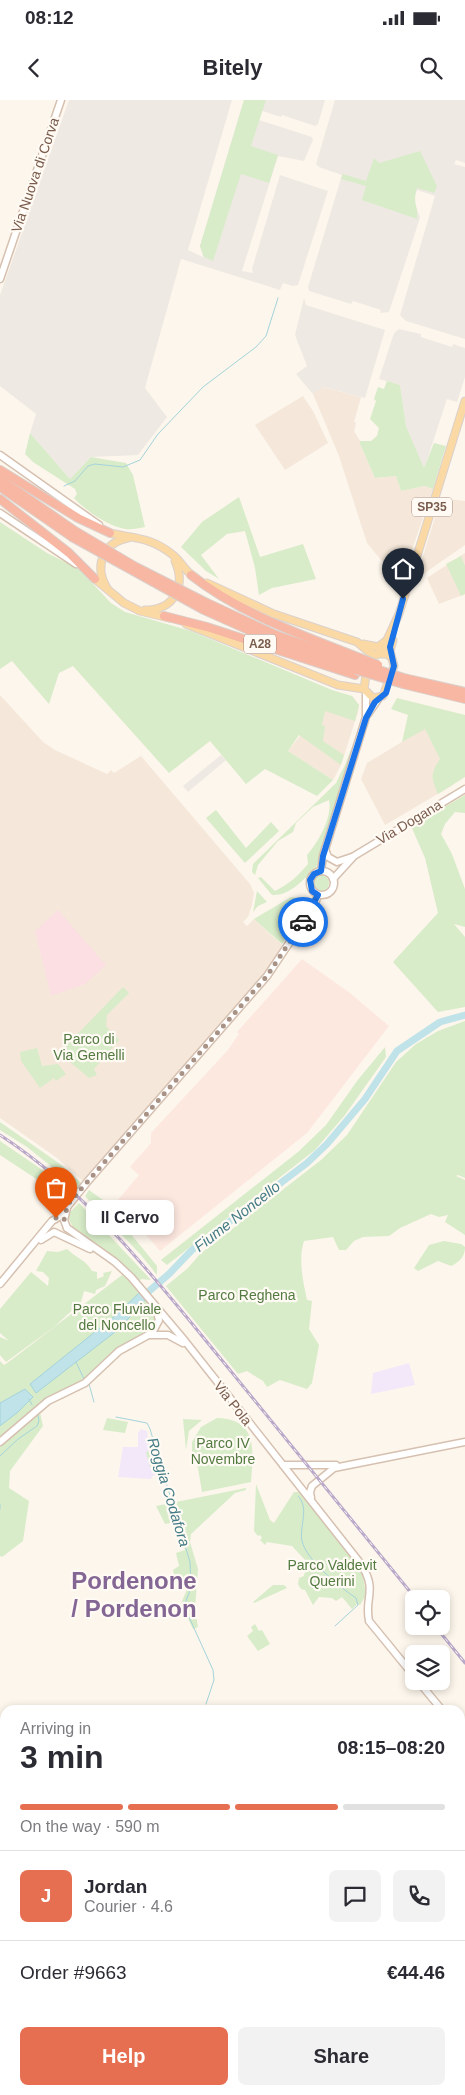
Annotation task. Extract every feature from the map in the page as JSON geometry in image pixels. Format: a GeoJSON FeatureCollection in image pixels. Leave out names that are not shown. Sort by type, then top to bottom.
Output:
{"type":"FeatureCollection","features":[{"type":"Feature","properties":{"kind":"highway"},"geometry":{"type":"LineString","coordinates":[[0,470],[64,511],[110,533]]}},
{"type":"Feature","properties":{"kind":"highway","name":"A28"},"geometry":{"type":"LineString","coordinates":[[0,479],[73,534]]}},
{"type":"Feature","properties":{"kind":"highway","name":"A28"},"geometry":{"type":"LineString","coordinates":[[0,487],[73,534],[206,607],[357,667]]}},
{"type":"Feature","properties":{"kind":"highway"},"geometry":{"type":"LineString","coordinates":[[0,499],[69,553],[95,579]]}},
{"type":"Feature","properties":{"kind":"highway"},"geometry":{"type":"LineString","coordinates":[[190,575],[221,597],[357,667],[404,681]]}},
{"type":"Feature","properties":{"kind":"highway","name":"A28"},"geometry":{"type":"LineString","coordinates":[[164,616],[357,667],[404,681],[426,690],[465,699]]}},
{"type":"Feature","properties":{"kind":"highway","name":"A28"},"geometry":{"type":"LineString","coordinates":[[404,681],[436,685],[465,692]]}},
{"type":"Feature","properties":{"kind":"main road","name":"Via Nuova di Corva"},"geometry":{"type":"LineString","coordinates":[[0,279],[61,100]]}},
{"type":"Feature","properties":{"kind":"main road","name":"SP35"},"geometry":{"type":"LineString","coordinates":[[379,698],[386,693],[394,666],[390,647],[465,401]]}},
{"type":"Feature","properties":{"kind":"main road"},"geometry":{"type":"LineString","coordinates":[[0,455],[110,533],[154,541],[176,556],[190,575],[274,614],[370,647],[378,647],[390,636]]}},
{"type":"Feature","properties":{"kind":"main road"},"geometry":{"type":"LineString","coordinates":[[0,513],[64,555],[116,598],[130,607],[164,616],[338,685],[379,698],[366,718],[325,848],[321,871]]}},
{"type":"Feature","properties":{"kind":"main road"},"geometry":{"type":"LineString","coordinates":[[116,598],[103,581],[100,569],[102,558],[115,542],[133,537]]}},
{"type":"Feature","properties":{"kind":"main road"},"geometry":{"type":"LineString","coordinates":[[130,607],[144,610],[159,608],[175,598],[179,590],[180,576],[175,562],[167,550]]}},
{"type":"Feature","properties":{"kind":"main road","name":"SP35"},"geometry":{"type":"LineString","coordinates":[[365,692],[369,663],[379,654],[390,636],[399,614]]}},
{"type":"Feature","properties":{"kind":"main road"},"geometry":{"type":"LineString","coordinates":[[357,642],[369,652],[391,657]]}},
{"type":"Feature","properties":{"kind":"main road"},"geometry":{"type":"LineString","coordinates":[[365,692],[366,718]]}},
{"type":"Feature","properties":{"kind":"main road","name":"Via Dogana"},"geometry":{"type":"LineString","coordinates":[[325,848],[328,857],[337,862],[353,857],[465,789]]}},
{"type":"Feature","properties":{"kind":"main road","name":"Via Dogana"},"geometry":{"type":"LineString","coordinates":[[333,879],[353,857]]}},
{"type":"Feature","properties":{"kind":"main road"},"geometry":{"type":"LineString","coordinates":[[321,871],[328,873],[333,879],[332,890],[326,895],[318,895],[312,891],[310,880],[314,874],[321,871]]}},
{"type":"Feature","properties":{"kind":"main road"},"geometry":{"type":"LineString","coordinates":[[0,1290],[42,1238],[67,1228],[62,1218],[68,1204],[267,976],[314,906],[318,895]]}},
{"type":"Feature","properties":{"kind":"main road"},"geometry":{"type":"LineString","coordinates":[[0,1284],[54,1219],[62,1218]]}},
{"type":"Feature","properties":{"kind":"main road"},"geometry":{"type":"LineString","coordinates":[[50,1225],[57,1233]]}},
{"type":"Feature","properties":{"kind":"main road","name":"Via Pola"},"geometry":{"type":"LineString","coordinates":[[67,1228],[105,1255],[131,1277],[311,1500],[364,1569],[371,1588],[368,1612],[371,1625],[405,1665]]}},
{"type":"Feature","properties":{"kind":"main road","name":"Via Pola"},"geometry":{"type":"LineString","coordinates":[[57,1233],[105,1255]]}},
{"type":"Feature","properties":{"kind":"main road"},"geometry":{"type":"LineString","coordinates":[[149,1336],[158,1324],[154,1304]]}},
{"type":"Feature","properties":{"kind":"main road"},"geometry":{"type":"LineString","coordinates":[[0,1442],[48,1401],[88,1381],[119,1351],[149,1336],[172,1336],[190,1349]]}},
{"type":"Feature","properties":{"kind":"main road"},"geometry":{"type":"LineString","coordinates":[[311,1500],[310,1492],[316,1482],[334,1468],[465,1442]]}},
{"type":"Feature","properties":{"kind":"main road"},"geometry":{"type":"LineString","coordinates":[[283,1465],[356,1463]]}},
{"type":"Feature","properties":{"kind":"main road"},"geometry":{"type":"LineString","coordinates":[[425,1690],[438,1705]]}},
{"type":"Feature","properties":{"kind":"shaded area"},"geometry":{"type":"Polygon","coordinates":[[[69,100],[232,100],[188,250],[203,257],[200,246],[244,100],[325,100],[318,124],[315,126],[282,115],[281,117],[262,111],[259,120],[312,137],[313,140],[304,161],[278,156],[242,271],[253,273],[252,269],[280,175],[328,191],[298,285],[293,286],[283,283],[280,290],[181,259],[145,388],[167,417],[138,455],[91,457],[70,479],[30,433],[36,414],[0,386],[0,295],[69,100]]]}},
{"type":"Feature","properties":{"kind":"shaded area"},"geometry":{"type":"Polygon","coordinates":[[[335,100],[465,100],[465,163],[456,160],[454,164],[465,167],[465,339],[406,321],[400,315],[435,196],[417,190],[413,200],[420,217],[389,312],[380,313],[381,310],[353,301],[351,304],[309,291],[308,287],[342,175],[319,167],[316,164],[335,100]]]}},
{"type":"Feature","properties":{"kind":"shaded area"},"geometry":{"type":"Polygon","coordinates":[[[304,298],[306,305],[385,330],[365,398],[323,387],[313,394],[296,374],[307,366],[295,335],[304,298]]]}},
{"type":"Feature","properties":{"kind":"shaded area"},"geometry":{"type":"Polygon","coordinates":[[[399,329],[421,334],[421,337],[452,347],[453,344],[465,348],[465,377],[457,402],[447,399],[424,469],[406,426],[400,385],[379,379],[394,333],[399,329]]]}},
{"type":"Feature","properties":{"kind":"shaded area"},"geometry":{"type":"Polygon","coordinates":[[[322,387],[361,397],[354,422],[356,423],[354,431],[375,478],[396,476],[401,491],[425,486],[433,489],[406,567],[382,561],[367,543],[339,456],[313,394],[322,387]]]}},
{"type":"Feature","properties":{"kind":"shaded area"},"geometry":{"type":"Polygon","coordinates":[[[303,396],[313,411],[328,443],[285,470],[255,425],[303,396]]]}},
{"type":"Feature","properties":{"kind":"shaded area"},"geometry":{"type":"Polygon","coordinates":[[[441,498],[465,501],[465,545],[416,579],[441,498]]]}},
{"type":"Feature","properties":{"kind":"shaded area"},"geometry":{"type":"Polygon","coordinates":[[[465,553],[465,594],[439,604],[427,578],[465,553]]]}},
{"type":"Feature","properties":{"kind":"shaded area"},"geometry":{"type":"Polygon","coordinates":[[[0,695],[43,742],[55,750],[107,774],[111,770],[114,773],[141,756],[250,884],[254,893],[252,905],[248,917],[243,922],[247,926],[254,919],[283,946],[272,965],[252,989],[83,1181],[57,1158],[0,1118],[0,695]]]}},
{"type":"Feature","properties":{"kind":"shaded area"},"geometry":{"type":"Polygon","coordinates":[[[352,696],[359,705],[358,712],[341,765],[333,780],[288,751],[327,702],[352,696]]]}},
{"type":"Feature","properties":{"kind":"shaded area"},"geometry":{"type":"Polygon","coordinates":[[[425,728],[453,785],[385,825],[361,779],[367,763],[425,728]]]}},
{"type":"Feature","properties":{"kind":"shaded area"},"geometry":{"type":"Polygon","coordinates":[[[221,755],[226,760],[188,792],[183,786],[221,755]]]}},
{"type":"Feature","properties":{"kind":"shaded area"},"geometry":{"type":"Polygon","coordinates":[[[58,910],[106,965],[85,984],[51,996],[35,931],[58,910]]]}},
{"type":"Feature","properties":{"kind":"shaded area"},"geometry":{"type":"Polygon","coordinates":[[[302,959],[350,993],[389,1026],[307,1133],[160,1251],[117,1201],[139,1175],[130,1167],[151,1143],[151,1133],[227,1051],[239,1034],[237,1032],[302,959]]]}},
{"type":"Feature","properties":{"kind":"shaded area"},"geometry":{"type":"Polygon","coordinates":[[[409,1363],[415,1385],[371,1394],[373,1373],[409,1363]]]}},
{"type":"Feature","properties":{"kind":"shaded area"},"geometry":{"type":"Polygon","coordinates":[[[141,1429],[147,1431],[149,1445],[155,1443],[163,1473],[152,1476],[151,1479],[118,1477],[123,1447],[138,1447],[138,1433],[141,1429]]]}},
{"type":"Feature","properties":{"kind":"green space"},"geometry":{"type":"Polygon","coordinates":[[[244,100],[266,100],[251,146],[278,155],[269,183],[241,174],[213,261],[204,257],[200,246],[244,100]]]}},
{"type":"Feature","properties":{"kind":"green space"},"geometry":{"type":"Polygon","coordinates":[[[420,151],[437,186],[434,193],[417,188],[415,201],[417,219],[362,200],[366,186],[341,179],[343,174],[366,181],[374,158],[379,163],[420,151]]]}},
{"type":"Feature","properties":{"kind":"green space"},"geometry":{"type":"Polygon","coordinates":[[[387,381],[400,385],[406,426],[424,468],[434,443],[446,446],[433,489],[425,486],[401,491],[396,476],[375,478],[360,444],[360,441],[371,441],[377,436],[379,428],[370,419],[378,387],[384,389],[387,381]]]}},
{"type":"Feature","properties":{"kind":"green space"},"geometry":{"type":"Polygon","coordinates":[[[30,433],[70,479],[91,457],[126,463],[133,475],[145,527],[125,529],[118,527],[97,517],[84,507],[74,498],[77,494],[75,489],[33,462],[25,454],[30,433]]]}},
{"type":"Feature","properties":{"kind":"green space"},"geometry":{"type":"Polygon","coordinates":[[[239,497],[260,557],[303,544],[316,579],[272,588],[259,595],[255,568],[245,531],[227,534],[201,555],[219,579],[206,571],[181,547],[202,522],[239,497]]]}},
{"type":"Feature","properties":{"kind":"green space"},"geometry":{"type":"Polygon","coordinates":[[[0,522],[47,553],[79,569],[111,603],[125,612],[191,631],[332,690],[352,696],[359,705],[355,721],[325,711],[322,725],[325,726],[323,741],[344,755],[341,765],[299,735],[288,751],[333,780],[317,796],[265,769],[246,784],[210,741],[169,773],[73,666],[59,673],[49,704],[12,661],[0,669],[0,522]]]}},
{"type":"Feature","properties":{"kind":"green space"},"geometry":{"type":"Polygon","coordinates":[[[461,556],[465,566],[465,594],[461,596],[446,564],[461,556]]]}},
{"type":"Feature","properties":{"kind":"green space"},"geometry":{"type":"Polygon","coordinates":[[[397,698],[465,715],[465,777],[438,794],[434,784],[433,772],[440,759],[425,729],[402,742],[408,715],[391,709],[397,698]]]}},
{"type":"Feature","properties":{"kind":"green space"},"geometry":{"type":"Polygon","coordinates":[[[360,726],[316,868],[291,890],[279,895],[272,895],[258,878],[261,877],[275,891],[289,883],[308,864],[307,855],[316,844],[327,821],[330,806],[329,800],[313,807],[296,823],[293,832],[278,841],[258,865],[255,875],[252,872],[253,864],[336,783],[360,726]]]}},
{"type":"Feature","properties":{"kind":"green space"},"geometry":{"type":"Polygon","coordinates":[[[465,795],[465,813],[455,812],[445,824],[441,834],[452,854],[465,889],[465,927],[454,924],[465,937],[465,1007],[438,1012],[393,962],[438,913],[425,858],[411,826],[465,795]]]}},
{"type":"Feature","properties":{"kind":"green space"},"geometry":{"type":"Polygon","coordinates":[[[216,810],[246,848],[271,822],[279,831],[245,863],[206,818],[216,810]]]}},
{"type":"Feature","properties":{"kind":"green space"},"geometry":{"type":"Polygon","coordinates":[[[318,875],[324,875],[329,880],[327,889],[318,891],[313,886],[313,880],[318,875]]]}},
{"type":"Feature","properties":{"kind":"green space"},"geometry":{"type":"Polygon","coordinates":[[[257,891],[267,902],[258,906],[253,912],[257,891]]]}},
{"type":"Feature","properties":{"kind":"green space"},"geometry":{"type":"Polygon","coordinates":[[[291,897],[303,899],[304,912],[296,926],[293,925],[282,944],[254,919],[291,897]]]}},
{"type":"Feature","properties":{"kind":"green space","name":"Parco di Via Gemelli"},"geometry":{"type":"Polygon","coordinates":[[[123,987],[129,993],[107,1015],[106,1026],[119,1040],[94,1069],[97,1075],[89,1078],[70,1062],[65,1047],[123,987]]]}},
{"type":"Feature","properties":{"kind":"green space","name":"Parco Reghena"},"geometry":{"type":"Polygon","coordinates":[[[465,1021],[465,1178],[456,1176],[465,1180],[465,1235],[445,1222],[448,1215],[439,1217],[431,1214],[400,1228],[389,1236],[363,1237],[354,1241],[346,1250],[339,1250],[333,1237],[304,1241],[301,1255],[303,1278],[307,1300],[312,1301],[309,1329],[319,1345],[312,1383],[307,1389],[280,1380],[267,1387],[263,1381],[247,1371],[238,1374],[166,1286],[188,1268],[200,1254],[321,1160],[347,1135],[396,1062],[416,1044],[438,1031],[465,1021]]]}},
{"type":"Feature","properties":{"kind":"green space"},"geometry":{"type":"Polygon","coordinates":[[[385,1047],[386,1057],[345,1115],[315,1150],[167,1265],[161,1260],[298,1152],[326,1125],[357,1081],[385,1047]]]}},
{"type":"Feature","properties":{"kind":"green space"},"geometry":{"type":"Polygon","coordinates":[[[37,1048],[42,1066],[58,1064],[66,1074],[56,1081],[54,1078],[40,1088],[21,1061],[20,1052],[37,1048]]]}},
{"type":"Feature","properties":{"kind":"green space"},"geometry":{"type":"Polygon","coordinates":[[[0,1122],[60,1164],[81,1183],[77,1187],[27,1147],[0,1130],[0,1122]]]}},
{"type":"Feature","properties":{"kind":"green space"},"geometry":{"type":"Polygon","coordinates":[[[0,1141],[41,1169],[72,1194],[65,1202],[41,1182],[0,1155],[0,1141]]]}},
{"type":"Feature","properties":{"kind":"green space"},"geometry":{"type":"Polygon","coordinates":[[[89,1190],[103,1200],[157,1266],[157,1275],[141,1255],[85,1196],[89,1190]]]}},
{"type":"Feature","properties":{"kind":"green space"},"geometry":{"type":"Polygon","coordinates":[[[79,1203],[151,1280],[141,1279],[139,1282],[115,1258],[74,1230],[67,1215],[79,1203]]]}},
{"type":"Feature","properties":{"kind":"green space"},"geometry":{"type":"Polygon","coordinates":[[[444,1241],[461,1244],[465,1247],[463,1256],[457,1263],[451,1266],[438,1261],[418,1271],[414,1268],[429,1245],[444,1241]]]}},
{"type":"Feature","properties":{"kind":"green space"},"geometry":{"type":"Polygon","coordinates":[[[67,1249],[87,1264],[92,1271],[97,1272],[97,1279],[104,1276],[103,1273],[112,1271],[105,1286],[96,1290],[95,1294],[84,1291],[81,1302],[54,1327],[6,1362],[0,1355],[0,1337],[9,1341],[0,1333],[0,1309],[31,1272],[48,1286],[49,1278],[43,1272],[36,1271],[47,1251],[58,1252],[67,1249]]]}},
{"type":"Feature","properties":{"kind":"green space","name":"Parco Fluviale del Noncello"},"geometry":{"type":"Polygon","coordinates":[[[122,1275],[138,1288],[151,1306],[157,1318],[153,1329],[91,1375],[38,1403],[43,1426],[10,1471],[9,1488],[29,1501],[23,1541],[2,1557],[0,1556],[0,1361],[4,1365],[10,1361],[122,1275]]]}},
{"type":"Feature","properties":{"kind":"green space"},"geometry":{"type":"Polygon","coordinates":[[[107,1418],[128,1422],[125,1433],[103,1430],[107,1418]]]}},
{"type":"Feature","properties":{"kind":"green space","name":"Parco IV Novembre"},"geometry":{"type":"Polygon","coordinates":[[[217,1418],[231,1420],[240,1424],[247,1431],[252,1449],[251,1482],[202,1492],[198,1468],[192,1451],[192,1442],[201,1427],[217,1418]]]}},
{"type":"Feature","properties":{"kind":"green space"},"geometry":{"type":"Polygon","coordinates":[[[183,1419],[202,1420],[189,1431],[186,1450],[183,1419]]]}},
{"type":"Feature","properties":{"kind":"green space"},"geometry":{"type":"Polygon","coordinates":[[[154,1450],[158,1464],[150,1467],[146,1452],[154,1450]]]}},
{"type":"Feature","properties":{"kind":"green space","name":"Parco Valdevit Querini"},"geometry":{"type":"Polygon","coordinates":[[[256,1484],[270,1520],[274,1523],[294,1492],[299,1492],[362,1569],[366,1595],[360,1605],[357,1604],[352,1609],[342,1597],[336,1601],[332,1598],[319,1597],[313,1605],[305,1590],[301,1589],[298,1584],[299,1578],[304,1576],[307,1562],[292,1546],[267,1542],[265,1545],[260,1540],[262,1538],[260,1535],[258,1536],[254,1531],[256,1484]]]}},
{"type":"Feature","properties":{"kind":"green space"},"geometry":{"type":"Polygon","coordinates":[[[246,1488],[246,1490],[235,1493],[191,1534],[190,1542],[198,1569],[195,1608],[198,1627],[193,1629],[181,1604],[189,1584],[174,1575],[173,1570],[179,1566],[176,1553],[185,1550],[176,1522],[165,1524],[156,1506],[246,1488]]]}},
{"type":"Feature","properties":{"kind":"green space"},"geometry":{"type":"Polygon","coordinates":[[[273,1585],[284,1585],[287,1588],[253,1602],[273,1585]]]}},
{"type":"Feature","properties":{"kind":"green space"},"geometry":{"type":"Polygon","coordinates":[[[255,1624],[259,1631],[262,1630],[270,1644],[258,1651],[247,1636],[253,1631],[251,1627],[255,1624]]]}},
{"type":"Feature","properties":{"kind":"water"},"geometry":{"type":"Polygon","coordinates":[[[140,1292],[146,1299],[119,1329],[36,1393],[30,1384],[116,1315],[140,1292]]]}},
{"type":"Feature","properties":{"kind":"water"},"geometry":{"type":"Polygon","coordinates":[[[25,1389],[33,1397],[0,1426],[0,1403],[25,1389]]]}},
{"type":"Feature","properties":{"kind":"waterway"},"geometry":{"type":"LineString","coordinates":[[64,486],[75,481],[88,466],[95,464],[123,467],[140,460],[158,434],[203,387],[256,347],[266,336],[278,298]]}},
{"type":"Feature","properties":{"kind":"waterway","name":"Fiume Noncello"},"geometry":{"type":"LineString","coordinates":[[141,1298],[169,1274],[192,1250],[307,1163],[327,1144],[365,1099],[397,1051],[440,1022],[465,1015]]}},
{"type":"Feature","properties":{"kind":"waterway","name":"Roggia Codafora"},"geometry":{"type":"LineString","coordinates":[[76,1362],[84,1379]]}},
{"type":"Feature","properties":{"kind":"waterway","name":"Roggia Codafora"},"geometry":{"type":"LineString","coordinates":[[89,1384],[94,1402]]}},
{"type":"Feature","properties":{"kind":"waterway"},"geometry":{"type":"LineString","coordinates":[[29,1399],[32,1405]]}},
{"type":"Feature","properties":{"kind":"waterway"},"geometry":{"type":"LineString","coordinates":[[0,1456],[18,1439],[37,1426],[39,1421],[38,1415]]}},
{"type":"Feature","properties":{"kind":"waterway","name":"Roggia Codafora"},"geometry":{"type":"LineString","coordinates":[[116,1417],[147,1423],[150,1429],[190,1562],[191,1588],[184,1606],[213,1670],[214,1680],[206,1704]]}},
{"type":"Feature","properties":{"kind":"waterway"},"geometry":{"type":"LineString","coordinates":[[298,1496],[304,1512],[301,1535],[305,1548],[310,1557],[325,1573],[356,1598],[358,1605],[335,1626]]}},
{"type":"Feature","properties":{"kind":"waterway"},"geometry":{"type":"LineString","coordinates":[[0,1504],[0,1509]]}},
{"type":"Feature","properties":{"kind":"railway"},"geometry":{"type":"LineString","coordinates":[[0,1135],[64,1184],[121,1240],[148,1270],[409,1590]]}},
{"type":"Feature","properties":{"kind":"railway"},"geometry":{"type":"LineString","coordinates":[[442,1635],[465,1663]]}},
{"type":"Feature","properties":{"kind":"way so far"},"geometry":{"type":"LineString","coordinates":[[56,1218],[64,1220],[68,1204],[267,976],[303,922]]}},
{"type":"Feature","properties":{"kind":"place","name":"Il Cervo"},"geometry":{"type":"Point","coordinates":[56,1218]}},
{"type":"Feature","properties":{"kind":"district","name":"Pordenone / Pordenon"},"geometry":{"type":"Point","coordinates":[134,1594]}},
{"type":"Feature","properties":{"kind":"route"},"geometry":{"type":"LineString","coordinates":[[303,922],[314,906],[318,895],[310,888],[310,880],[314,874],[321,871],[323,856],[366,718],[375,702],[386,693],[394,666],[390,647],[403,599]]}}]}
